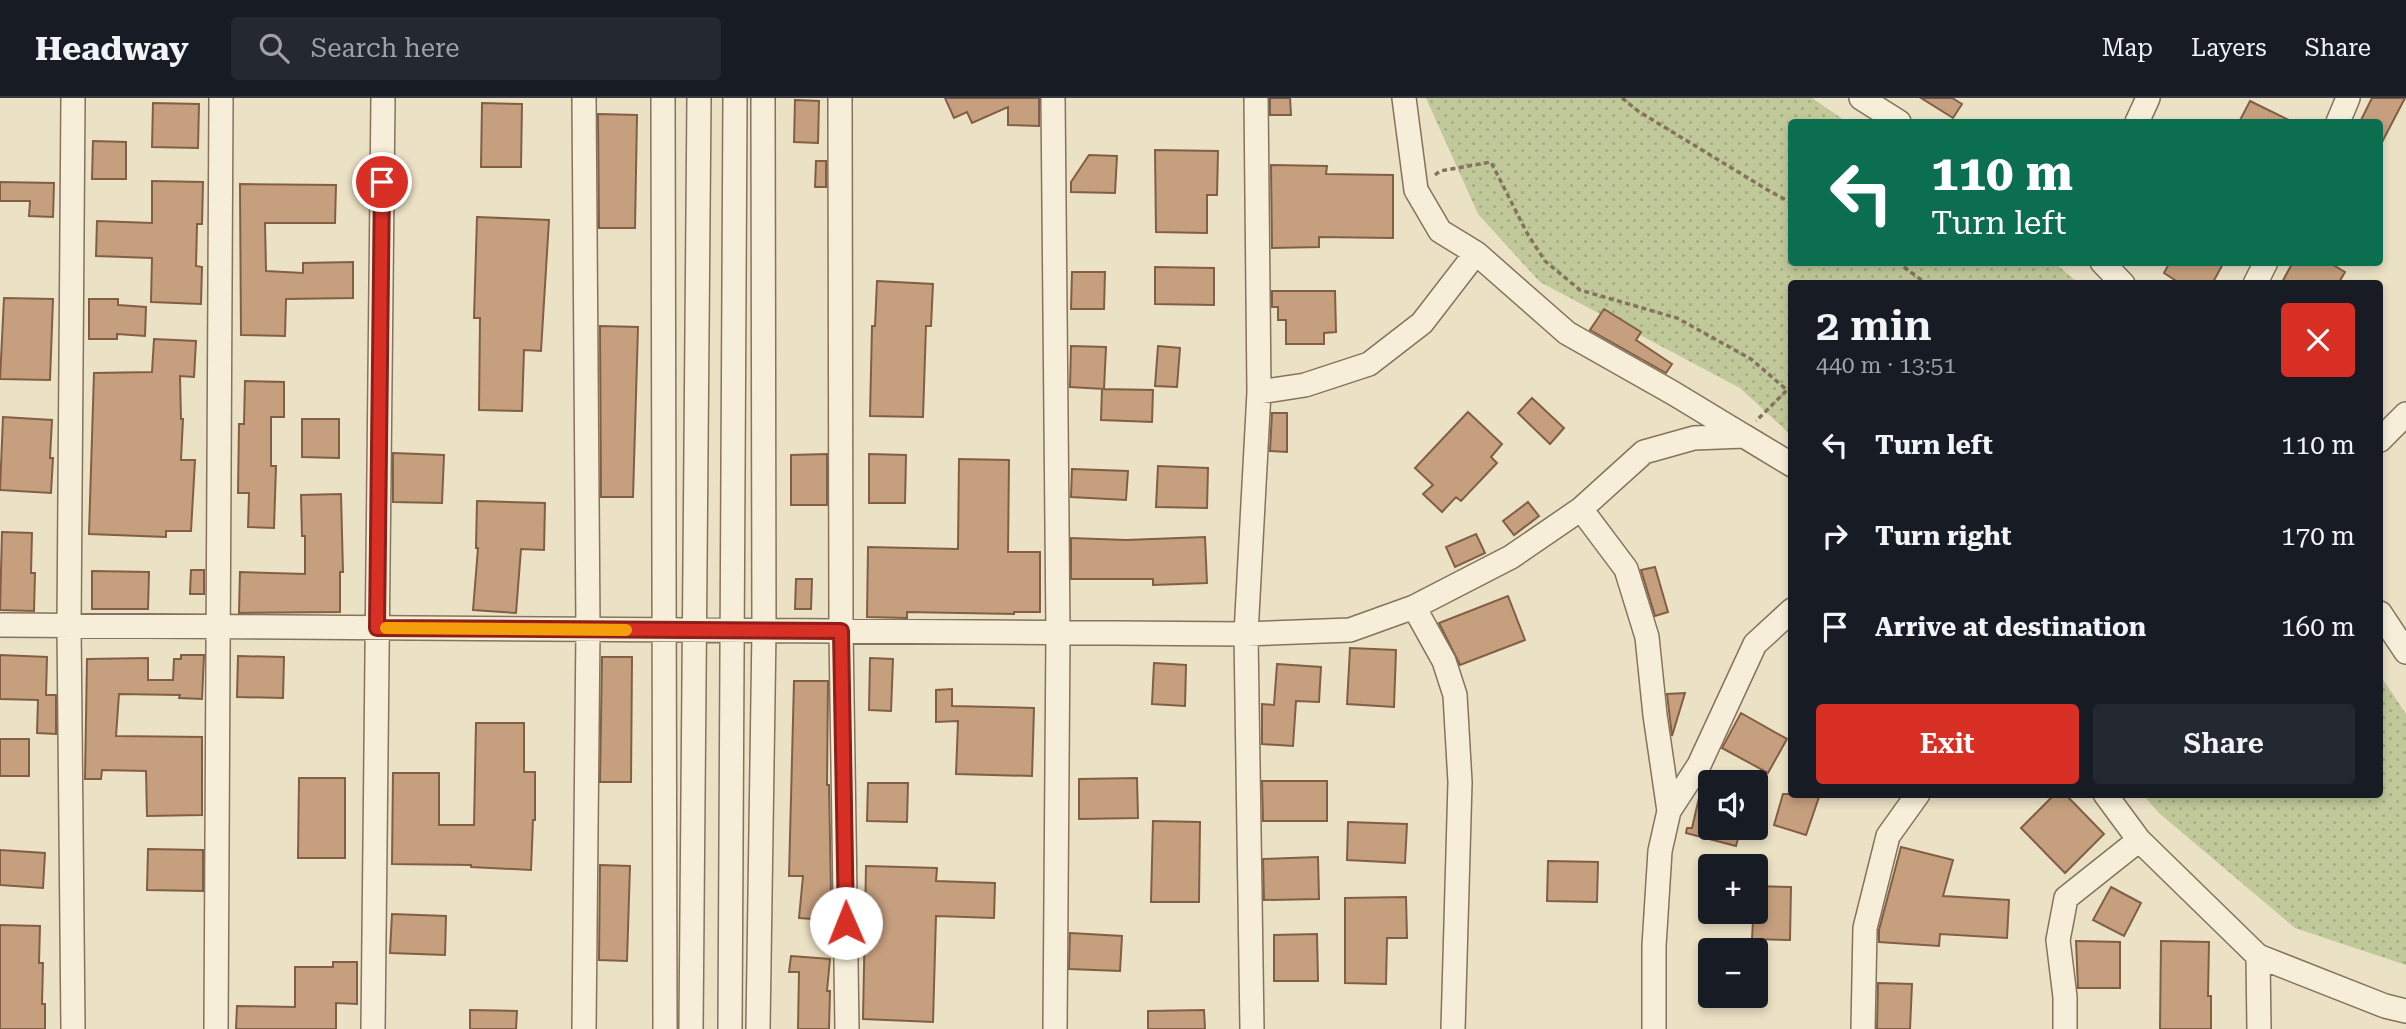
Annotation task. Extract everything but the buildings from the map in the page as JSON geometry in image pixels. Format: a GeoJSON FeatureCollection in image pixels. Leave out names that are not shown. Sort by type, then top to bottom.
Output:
{"type":"FeatureCollection","features":[{"type":"Feature","properties":{"kind":"street"},"geometry":{"type":"LineString","coordinates":[[73,98],[69,626],[73,1029]]}},
{"type":"Feature","properties":{"kind":"street"},"geometry":{"type":"LineString","coordinates":[[216,1029],[221,98]]}},
{"type":"Feature","properties":{"kind":"street"},"geometry":{"type":"LineString","coordinates":[[373,1029],[383,98]]}},
{"type":"Feature","properties":{"kind":"street"},"geometry":{"type":"LineString","coordinates":[[583,1029],[588,629],[584,98]]}},
{"type":"Feature","properties":{"kind":"street"},"geometry":{"type":"LineString","coordinates":[[663,98],[665,1029]]}},
{"type":"Feature","properties":{"kind":"street"},"geometry":{"type":"LineString","coordinates":[[691,1029],[699,98]]}},
{"type":"Feature","properties":{"kind":"street"},"geometry":{"type":"LineString","coordinates":[[730,1029],[735,98]]}},
{"type":"Feature","properties":{"kind":"street"},"geometry":{"type":"LineString","coordinates":[[758,1029],[764,630],[762,98]]}},
{"type":"Feature","properties":{"kind":"street"},"geometry":{"type":"LineString","coordinates":[[840,98],[841,631],[847,1029]]}},
{"type":"Feature","properties":{"kind":"street"},"geometry":{"type":"LineString","coordinates":[[1053,98],[1058,633],[1055,1029]]}},
{"type":"Feature","properties":{"kind":"street"},"geometry":{"type":"LineString","coordinates":[[1252,1029],[1246,634],[1259,391],[1256,98]]}},
{"type":"Feature","properties":{"kind":"street"},"geometry":{"type":"LineString","coordinates":[[1404,98],[1416,190],[1440,232],[1476,253],[1567,333],[1788,462]]}},
{"type":"Feature","properties":{"kind":"street"},"geometry":{"type":"LineString","coordinates":[[1861,98],[1894,119]]}},
{"type":"Feature","properties":{"kind":"street"},"geometry":{"type":"LineString","coordinates":[[2138,119],[2148,98]]}},
{"type":"Feature","properties":{"kind":"street"},"geometry":{"type":"LineString","coordinates":[[2339,119],[2348,98]]}},
{"type":"Feature","properties":{"kind":"street"},"geometry":{"type":"LineString","coordinates":[[1259,391],[1305,386],[1369,365],[1422,323],[1476,253]]}},
{"type":"Feature","properties":{"kind":"street"},"geometry":{"type":"LineString","coordinates":[[2106,266],[2119,280]]}},
{"type":"Feature","properties":{"kind":"street"},"geometry":{"type":"LineString","coordinates":[[2383,437],[2406,414]]}},
{"type":"Feature","properties":{"kind":"street"},"geometry":{"type":"LineString","coordinates":[[0,625],[1246,634],[1350,630],[1414,607],[1511,558],[1581,509],[1644,452],[1694,438],[1744,436]]}},
{"type":"Feature","properties":{"kind":"street"},"geometry":{"type":"LineString","coordinates":[[1581,509],[1626,569],[1647,637],[1669,810],[1660,851],[1654,946],[1654,1029]]}},
{"type":"Feature","properties":{"kind":"street"},"geometry":{"type":"LineString","coordinates":[[1414,607],[1444,660],[1455,695],[1460,782],[1453,1029]]}},
{"type":"Feature","properties":{"kind":"street"},"geometry":{"type":"LineString","coordinates":[[1669,810],[1699,765],[1755,644],[1788,614]]}},
{"type":"Feature","properties":{"kind":"street"},"geometry":{"type":"LineString","coordinates":[[2383,618],[2406,652]]}},
{"type":"Feature","properties":{"kind":"street"},"geometry":{"type":"LineString","coordinates":[[1863,1029],[1865,928],[1888,836],[1915,798]]}},
{"type":"Feature","properties":{"kind":"street"},"geometry":{"type":"LineString","coordinates":[[2108,798],[2139,840],[2258,956],[2385,1006],[2406,1011]]}},
{"type":"Feature","properties":{"kind":"street"},"geometry":{"type":"LineString","coordinates":[[2065,1029],[2058,940],[2066,898],[2139,840]]}},
{"type":"Feature","properties":{"kind":"street"},"geometry":{"type":"LineString","coordinates":[[2258,956],[2259,1029]]}},
{"type":"Feature","properties":{"kind":"path"},"geometry":{"type":"LineString","coordinates":[[1622,98],[1638,111],[1788,200]]}},
{"type":"Feature","properties":{"kind":"path"},"geometry":{"type":"LineString","coordinates":[[1416,190],[1440,171],[1491,162],[1527,233],[1545,261],[1580,290],[1676,317],[1751,359],[1787,390],[1744,436]]}},
{"type":"Feature","properties":{"kind":"path"},"geometry":{"type":"LineString","coordinates":[[1902,266],[1922,280]]}},
{"type":"Feature","properties":{"kind":"green space"},"geometry":{"type":"Polygon","coordinates":[[[1426,98],[1812,98],[1843,119],[1788,119],[1788,266],[2058,266],[2075,280],[1788,280],[1788,432],[1740,388],[1540,282],[1478,214],[1426,98]]]}},
{"type":"Feature","properties":{"kind":"green space"},"geometry":{"type":"Polygon","coordinates":[[[2383,680],[2406,714],[2406,965],[2295,928],[2159,813],[2146,798],[2383,798],[2383,680]]]}},
{"type":"Feature","properties":{"kind":"slow traffic"},"geometry":{"type":"LineString","coordinates":[[386,628],[626,630]]}},
{"type":"Feature","properties":{"kind":"route"},"geometry":{"type":"LineString","coordinates":[[382,182],[377,628],[841,631],[846,923]]}}]}
